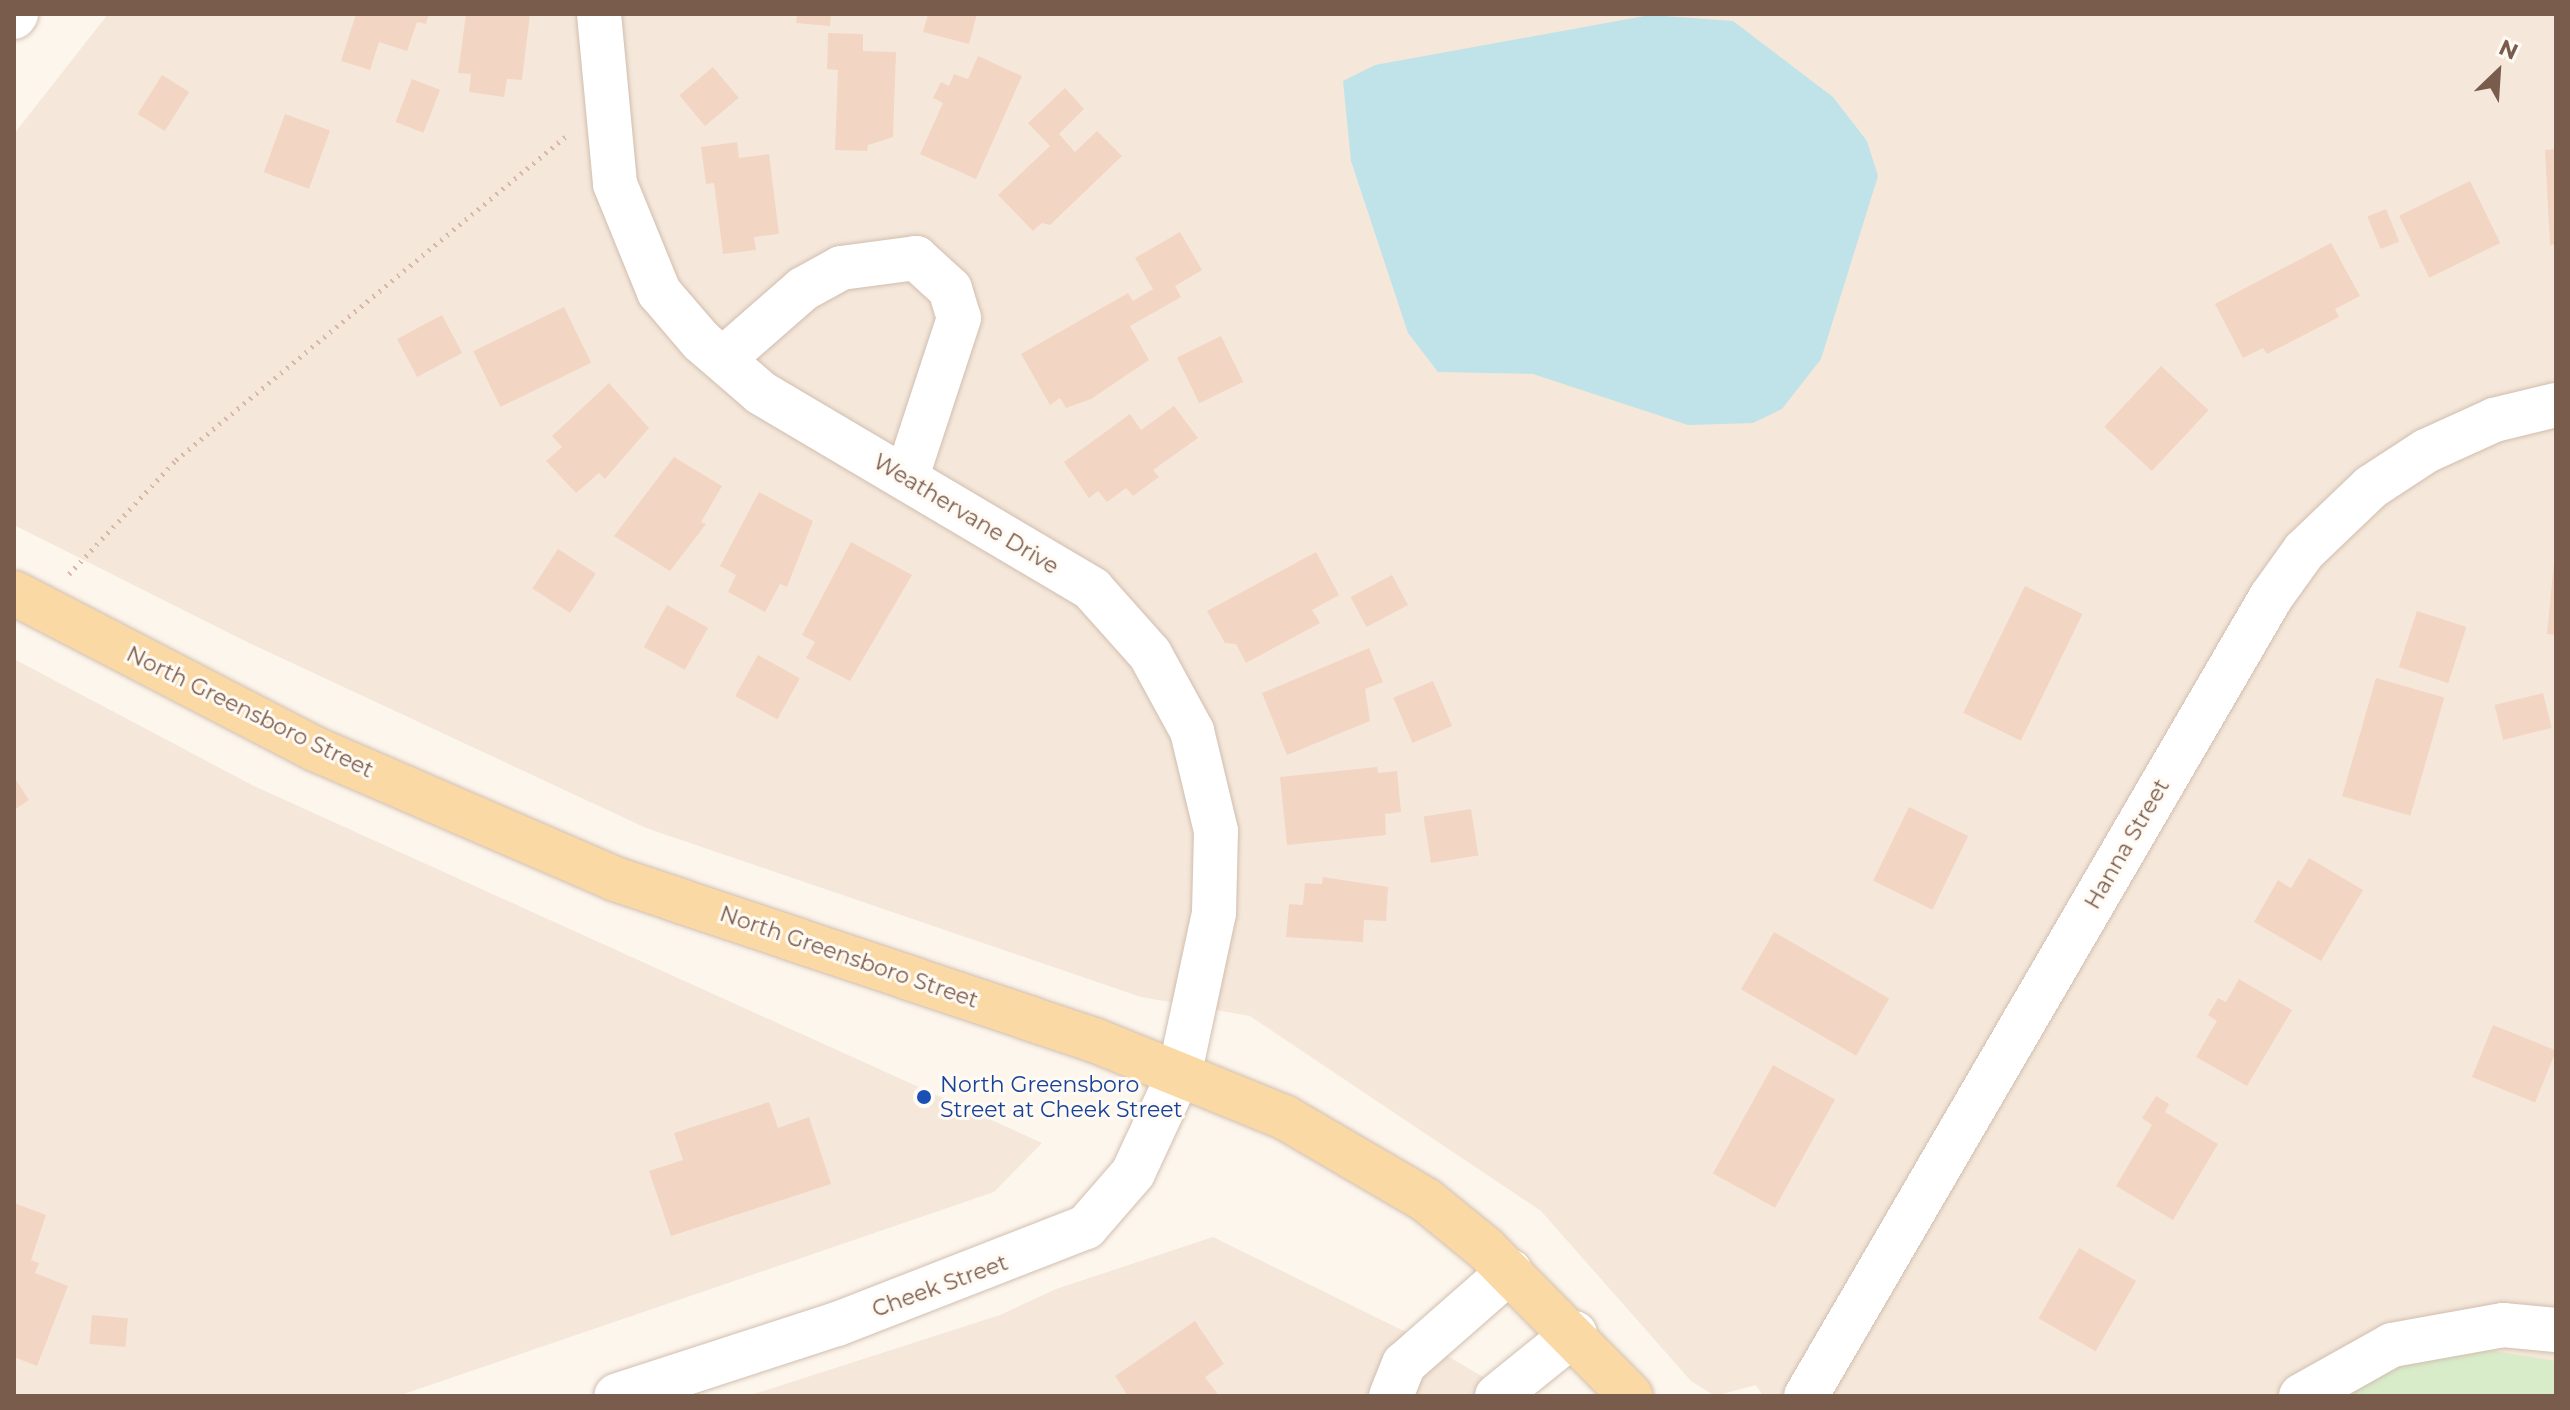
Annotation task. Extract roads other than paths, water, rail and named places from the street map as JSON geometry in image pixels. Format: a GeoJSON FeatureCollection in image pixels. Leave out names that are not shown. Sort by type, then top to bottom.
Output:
{"type":"FeatureCollection","features":[{"type":"Feature","properties":{"kind":"main road","name":"North Greensboro Street"},"geometry":{"type":"LineString","coordinates":[[26,600],[315,749],[615,879],[1180,1072],[1352,1153],[1426,1200],[1510,1271],[1575,1333],[1631,1396]]}},
{"type":"Feature","properties":{"kind":"street","name":"Weathervane Drive"},"geometry":{"type":"LineString","coordinates":[[599,14],[612,110],[615,184],[659,292],[723,359],[809,425],[907,476],[1092,589],[1150,654],[1192,731],[1216,831],[1214,913],[1180,1072]]}},
{"type":"Feature","properties":{"kind":"street"},"geometry":{"type":"LineString","coordinates":[[723,359],[803,289],[841,268],[916,258],[950,289],[959,318],[907,476]]}},
{"type":"Feature","properties":{"kind":"street","name":"Hanna Street"},"geometry":{"type":"LineString","coordinates":[[1806,1396],[2271,597],[2304,551],[2371,487],[2426,451],[2494,420],[2556,405]]}},
{"type":"Feature","properties":{"kind":"street","name":"Cheek Street"},"geometry":{"type":"LineString","coordinates":[[616,1396],[837,1324],[1086,1227],[1133,1173],[1180,1072]]}},
{"type":"Feature","properties":{"kind":"street"},"geometry":{"type":"LineString","coordinates":[[1378,1392],[1404,1364],[1510,1271]]}},
{"type":"Feature","properties":{"kind":"street"},"geometry":{"type":"LineString","coordinates":[[2301,1396],[2392,1345],[2503,1325],[2556,1330]]}},
{"type":"Feature","properties":{"kind":"street"},"geometry":{"type":"LineString","coordinates":[[1497,1396],[1575,1333]]}},
{"type":"Feature","properties":{"kind":"water"},"geometry":{"type":"Polygon","coordinates":[[[1650,15],[1733,21],[1833,97],[1867,141],[1878,176],[1821,359],[1782,409],[1753,423],[1688,425],[1533,374],[1438,372],[1408,333],[1351,161],[1343,81],[1375,65],[1650,15]]]}},
{"type":"Feature","properties":{"kind":"place","name":"North Greensboro Street at Cheek Street"},"geometry":{"type":"Point","coordinates":[924,1097]}}]}
